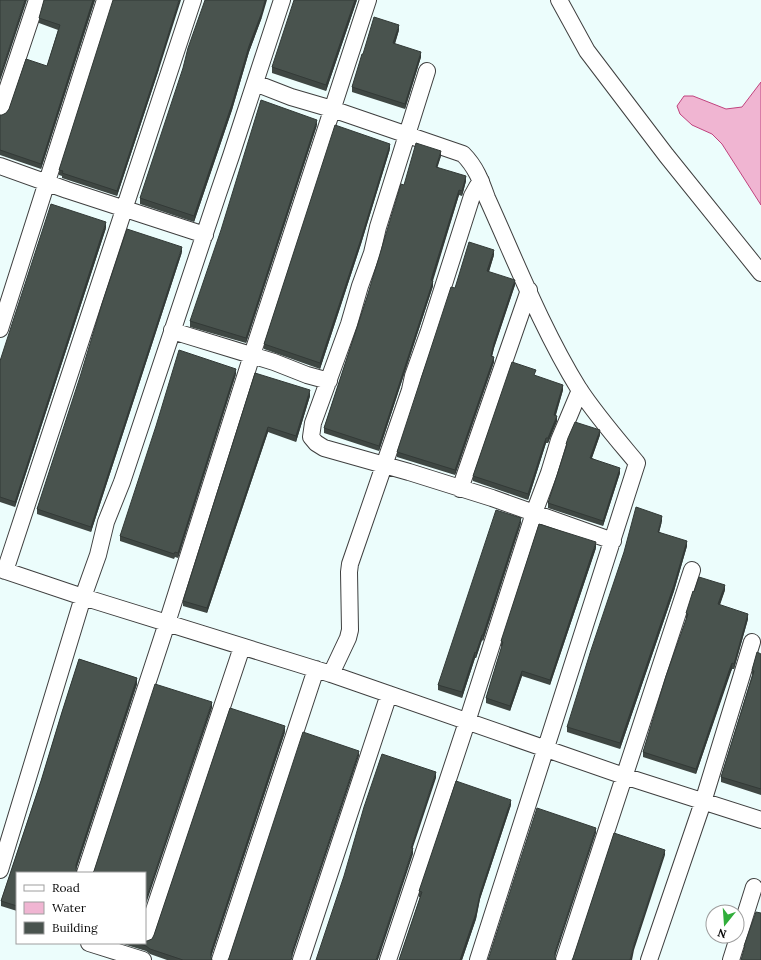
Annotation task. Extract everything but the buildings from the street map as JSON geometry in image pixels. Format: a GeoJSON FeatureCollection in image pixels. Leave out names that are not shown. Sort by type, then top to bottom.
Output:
{"type":"FeatureCollection","features":[{"type":"Feature","properties":{"kind":"street"},"geometry":{"type":"LineString","coordinates":[[0,111],[37,0]]}},
{"type":"Feature","properties":{"kind":"street"},"geometry":{"type":"LineString","coordinates":[[0,329],[105,0]]}},
{"type":"Feature","properties":{"kind":"street"},"geometry":{"type":"LineString","coordinates":[[193,0],[3,570],[83,597],[316,669],[624,776],[761,820]]}},
{"type":"Feature","properties":{"kind":"street"},"geometry":{"type":"LineString","coordinates":[[0,870],[83,597],[98,555],[106,522],[122,482],[282,0]]}},
{"type":"Feature","properties":{"kind":"street"},"geometry":{"type":"LineString","coordinates":[[85,872],[368,0]]}},
{"type":"Feature","properties":{"kind":"street"},"geometry":{"type":"LineString","coordinates":[[559,0],[586,51],[666,155],[761,273]]}},
{"type":"Feature","properties":{"kind":"street"},"geometry":{"type":"LineString","coordinates":[[427,70],[408,135],[380,220],[367,268],[349,324],[313,423],[311,437],[316,443],[324,448],[409,472],[492,498],[613,541]]}},
{"type":"Feature","properties":{"kind":"street"},"geometry":{"type":"LineString","coordinates":[[255,84],[463,154],[472,163],[481,181],[552,341],[580,390],[599,418],[637,463],[478,960]]}},
{"type":"Feature","properties":{"kind":"street"},"geometry":{"type":"LineString","coordinates":[[0,166],[205,235]]}},
{"type":"Feature","properties":{"kind":"street"},"geometry":{"type":"LineString","coordinates":[[331,674],[348,638],[350,630],[350,564],[410,390],[413,376],[472,196],[481,181]]}},
{"type":"Feature","properties":{"kind":"street"},"geometry":{"type":"LineString","coordinates":[[460,489],[529,290]]}},
{"type":"Feature","properties":{"kind":"street"},"geometry":{"type":"LineString","coordinates":[[172,330],[328,381]]}},
{"type":"Feature","properties":{"kind":"street"},"geometry":{"type":"LineString","coordinates":[[388,960],[467,722],[534,513],[559,440],[580,390]]}},
{"type":"Feature","properties":{"kind":"street"},"geometry":{"type":"LineString","coordinates":[[564,960],[692,570]]}},
{"type":"Feature","properties":{"kind":"street"},"geometry":{"type":"LineString","coordinates":[[649,960],[703,802],[752,642]]}},
{"type":"Feature","properties":{"kind":"street"},"geometry":{"type":"LineString","coordinates":[[146,934],[242,647]]}},
{"type":"Feature","properties":{"kind":"street"},"geometry":{"type":"LineString","coordinates":[[220,960],[316,669]]}},
{"type":"Feature","properties":{"kind":"street"},"geometry":{"type":"LineString","coordinates":[[301,960],[389,694]]}},
{"type":"Feature","properties":{"kind":"street"},"geometry":{"type":"LineString","coordinates":[[731,960],[754,887]]}},
{"type":"Feature","properties":{"kind":"street"},"geometry":{"type":"LineString","coordinates":[[92,944],[139,959],[143,944]]}},
{"type":"Feature","properties":{"kind":"water"},"geometry":{"type":"Polygon","coordinates":[[[761,82],[761,205],[722,144],[712,134],[692,125],[680,114],[677,106],[684,96],[693,96],[726,109],[742,107],[761,82]]]}}]}
